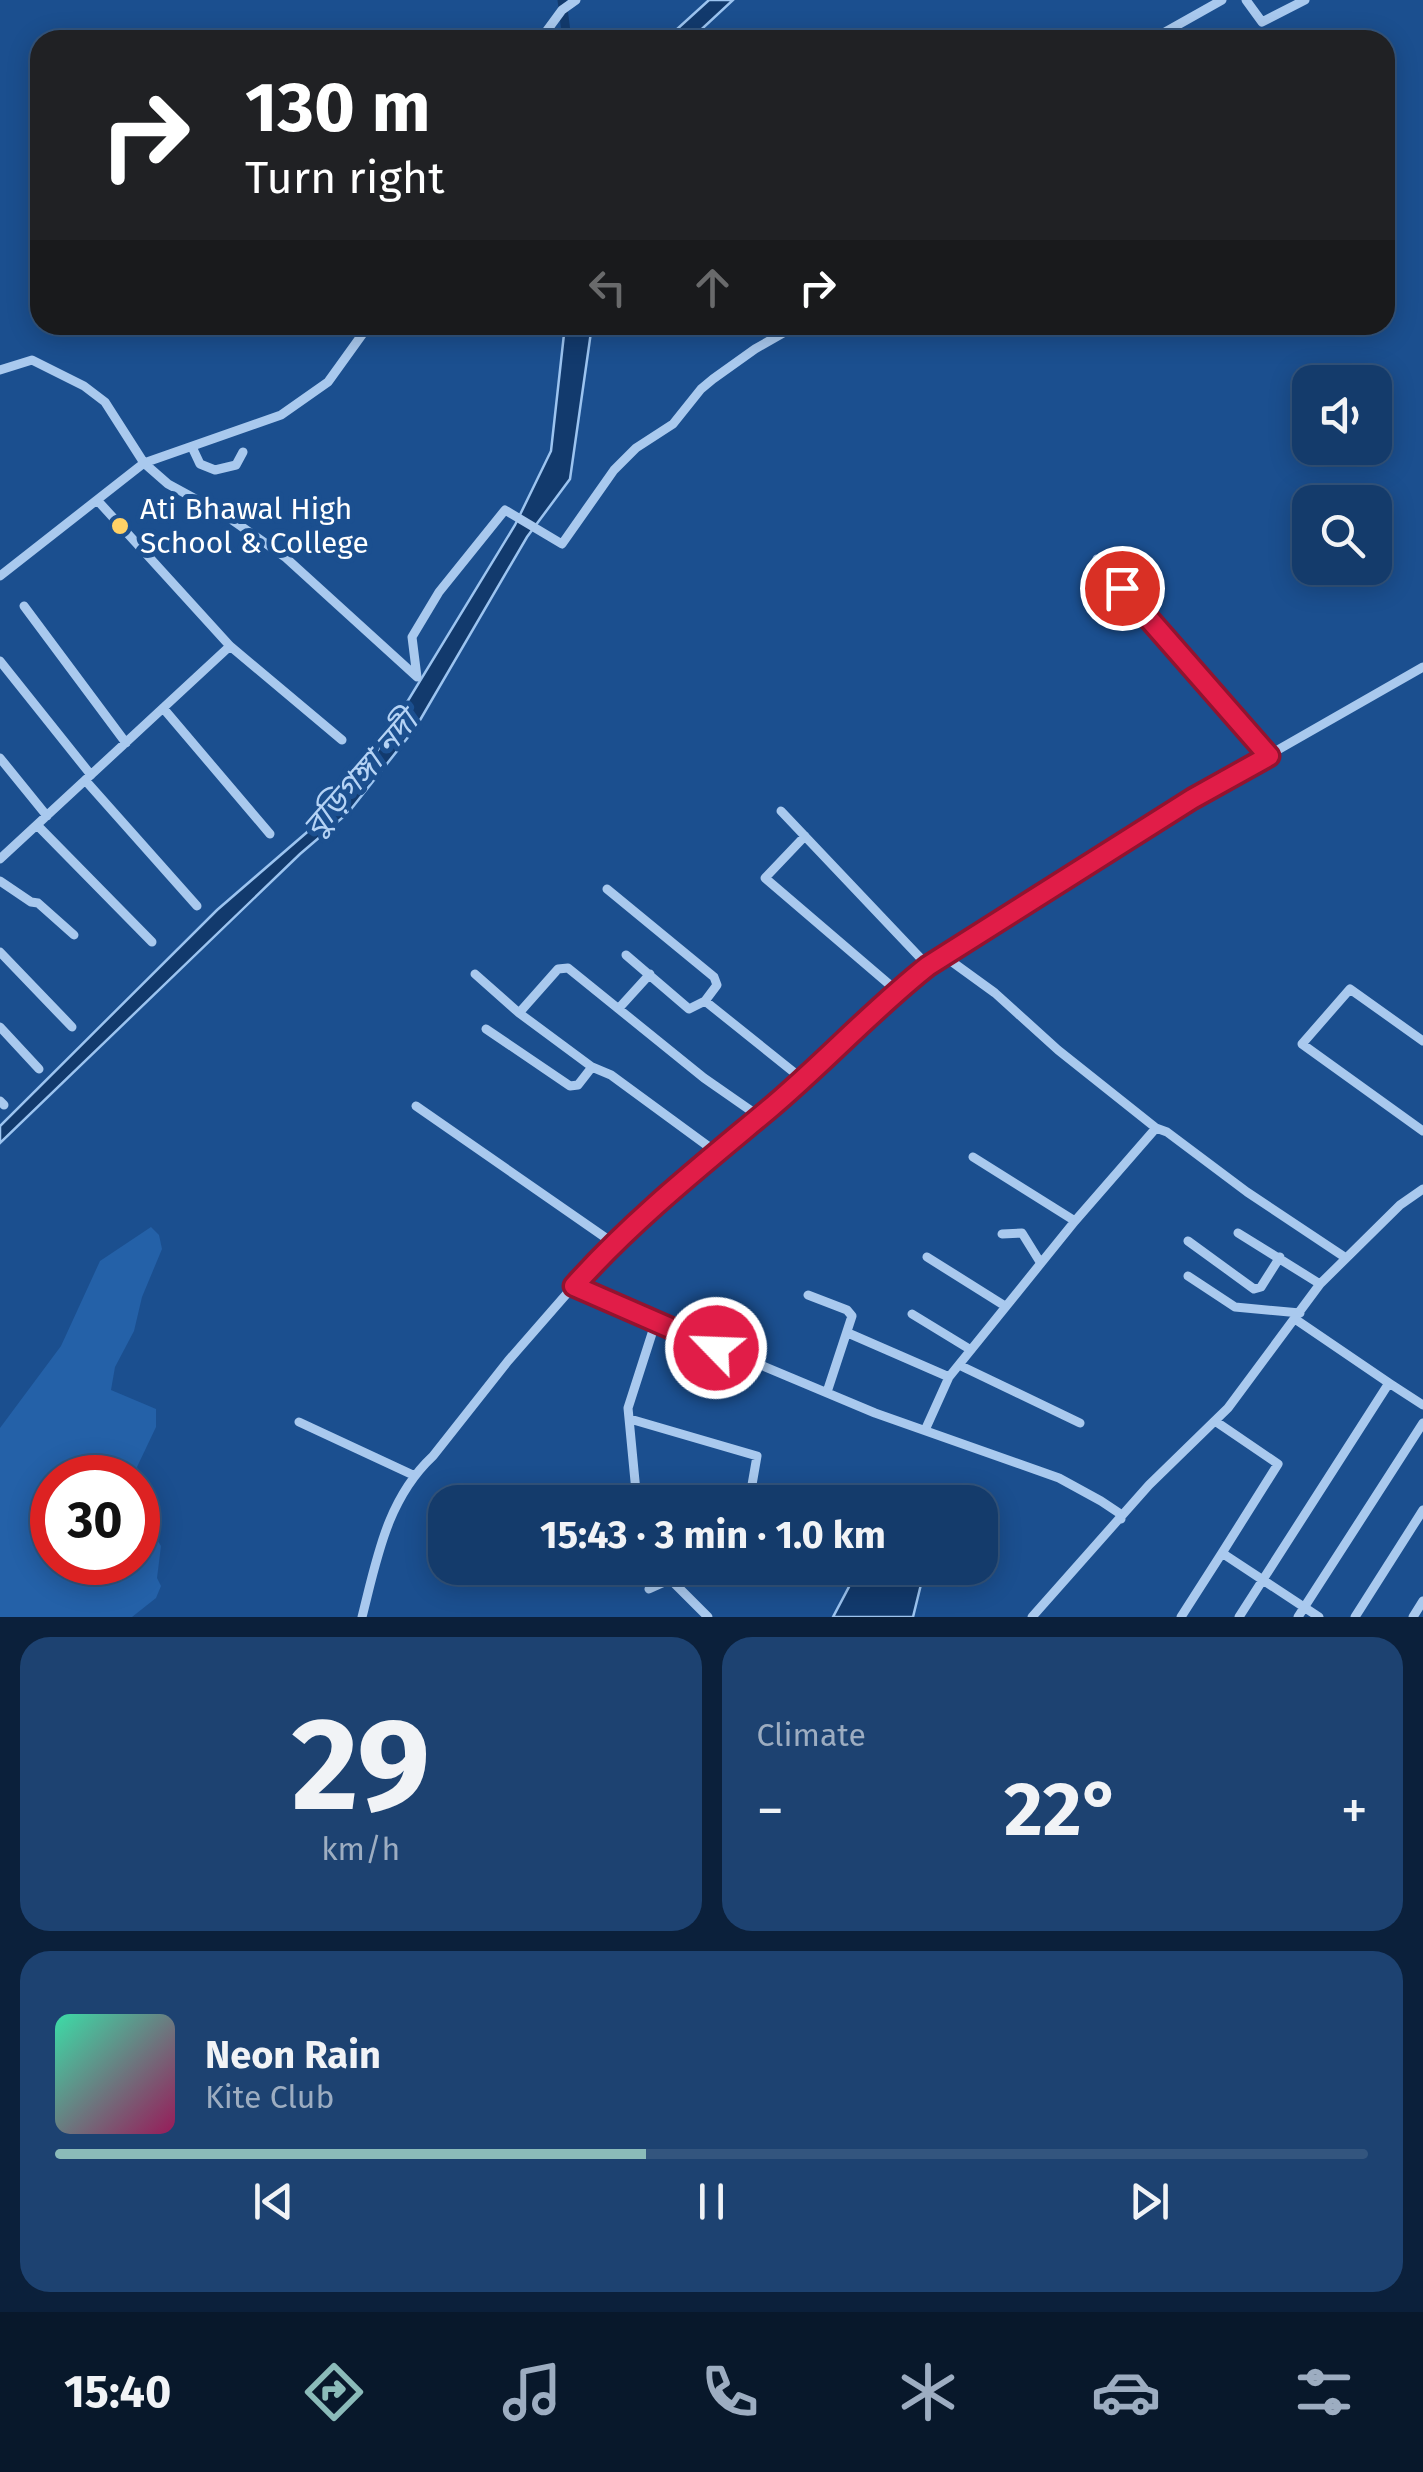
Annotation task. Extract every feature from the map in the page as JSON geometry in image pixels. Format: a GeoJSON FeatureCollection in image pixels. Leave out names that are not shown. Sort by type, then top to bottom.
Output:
{"type":"FeatureCollection","features":[{"type":"Feature","properties":{"kind":"street"},"geometry":{"type":"LineString","coordinates":[[547,30],[562,10],[576,0]]}},
{"type":"Feature","properties":{"kind":"street"},"geometry":{"type":"LineString","coordinates":[[1169,30],[1222,0]]}},
{"type":"Feature","properties":{"kind":"street"},"geometry":{"type":"LineString","coordinates":[[1246,0],[1262,22],[1305,0]]}},
{"type":"Feature","properties":{"kind":"street"},"geometry":{"type":"LineString","coordinates":[[0,576],[144,464],[281,415],[328,382],[362,335]]}},
{"type":"Feature","properties":{"kind":"street"},"geometry":{"type":"LineString","coordinates":[[0,370],[32,360],[92,391],[106,402],[144,464],[168,484],[225,515],[284,558],[417,677],[412,637],[439,592],[505,510],[562,544],[614,470],[636,448],[672,424],[700,389],[779,335]]}},
{"type":"Feature","properties":{"kind":"street"},"geometry":{"type":"LineString","coordinates":[[192,447],[200,464],[215,470],[236,465],[243,452]]}},
{"type":"Feature","properties":{"kind":"street"},"geometry":{"type":"LineString","coordinates":[[98,501],[230,646],[342,740]]}},
{"type":"Feature","properties":{"kind":"street"},"geometry":{"type":"LineString","coordinates":[[1097,560],[1269,756]]}},
{"type":"Feature","properties":{"kind":"street"},"geometry":{"type":"LineString","coordinates":[[24,606],[126,743]]}},
{"type":"Feature","properties":{"kind":"street"},"geometry":{"type":"LineString","coordinates":[[0,860],[230,646]]}},
{"type":"Feature","properties":{"kind":"street"},"geometry":{"type":"LineString","coordinates":[[0,661],[88,778],[198,906]]}},
{"type":"Feature","properties":{"kind":"street"},"geometry":{"type":"LineString","coordinates":[[362,1617],[383,1531],[413,1475],[574,1286],[716,1152],[928,966],[1192,799],[1423,667]]}},
{"type":"Feature","properties":{"kind":"street"},"geometry":{"type":"LineString","coordinates":[[163,708],[270,834]]}},
{"type":"Feature","properties":{"kind":"street"},"geometry":{"type":"LineString","coordinates":[[0,758],[47,816]]}},
{"type":"Feature","properties":{"kind":"street"},"geometry":{"type":"LineString","coordinates":[[781,811],[928,966]]}},
{"type":"Feature","properties":{"kind":"street"},"geometry":{"type":"LineString","coordinates":[[37,825],[152,942]]}},
{"type":"Feature","properties":{"kind":"street"},"geometry":{"type":"LineString","coordinates":[[806,836],[765,878],[897,991]]}},
{"type":"Feature","properties":{"kind":"street"},"geometry":{"type":"LineString","coordinates":[[0,881],[30,902],[38,903],[74,934]]}},
{"type":"Feature","properties":{"kind":"street"},"geometry":{"type":"LineString","coordinates":[[607,888],[714,978],[716,985],[705,1001],[690,1009],[626,955]]}},
{"type":"Feature","properties":{"kind":"street"},"geometry":{"type":"LineString","coordinates":[[0,952],[72,1027]]}},
{"type":"Feature","properties":{"kind":"street"},"geometry":{"type":"LineString","coordinates":[[944,956],[996,992],[1058,1050],[1156,1128],[1346,1258]]}},
{"type":"Feature","properties":{"kind":"street"},"geometry":{"type":"LineString","coordinates":[[519,1013],[564,967],[620,1007],[704,1078],[760,1116]]}},
{"type":"Feature","properties":{"kind":"street"},"geometry":{"type":"LineString","coordinates":[[475,974],[519,1013],[592,1067],[716,1152]]}},
{"type":"Feature","properties":{"kind":"street"},"geometry":{"type":"LineString","coordinates":[[620,1007],[650,974]]}},
{"type":"Feature","properties":{"kind":"street"},"geometry":{"type":"LineString","coordinates":[[1423,1041],[1350,990],[1302,1044],[1423,1130]]}},
{"type":"Feature","properties":{"kind":"street"},"geometry":{"type":"LineString","coordinates":[[705,1001],[801,1078]]}},
{"type":"Feature","properties":{"kind":"street"},"geometry":{"type":"LineString","coordinates":[[0,1027],[39,1068]]}},
{"type":"Feature","properties":{"kind":"street"},"geometry":{"type":"LineString","coordinates":[[486,1029],[570,1086],[578,1085],[592,1067]]}},
{"type":"Feature","properties":{"kind":"street"},"geometry":{"type":"LineString","coordinates":[[416,1106],[616,1245]]}},
{"type":"Feature","properties":{"kind":"street"},"geometry":{"type":"LineString","coordinates":[[926,1428],[950,1377],[970,1350],[1156,1128]]}},
{"type":"Feature","properties":{"kind":"street"},"geometry":{"type":"LineString","coordinates":[[973,1158],[1075,1221]]}},
{"type":"Feature","properties":{"kind":"street"},"geometry":{"type":"LineString","coordinates":[[1032,1617],[1149,1486],[1215,1421],[1320,1284],[1400,1204],[1423,1189]]}},
{"type":"Feature","properties":{"kind":"street"},"geometry":{"type":"LineString","coordinates":[[1002,1234],[1022,1233],[1040,1262]]}},
{"type":"Feature","properties":{"kind":"street"},"geometry":{"type":"LineString","coordinates":[[1238,1233],[1320,1284]]}},
{"type":"Feature","properties":{"kind":"street"},"geometry":{"type":"LineString","coordinates":[[1188,1241],[1254,1289],[1261,1288],[1280,1257]]}},
{"type":"Feature","properties":{"kind":"street"},"geometry":{"type":"LineString","coordinates":[[927,1257],[1004,1306]]}},
{"type":"Feature","properties":{"kind":"street"},"geometry":{"type":"LineString","coordinates":[[1188,1276],[1234,1307],[1298,1316],[1423,1405]]}},
{"type":"Feature","properties":{"kind":"street"},"geometry":{"type":"LineString","coordinates":[[574,1286],[875,1412],[1059,1478],[1101,1500],[1121,1519]]}},
{"type":"Feature","properties":{"kind":"street"},"geometry":{"type":"LineString","coordinates":[[808,1296],[850,1312],[848,1332],[827,1392]]}},
{"type":"Feature","properties":{"kind":"street"},"geometry":{"type":"LineString","coordinates":[[912,1314],[970,1350]]}},
{"type":"Feature","properties":{"kind":"street"},"geometry":{"type":"LineString","coordinates":[[636,1485],[628,1408],[656,1322]]}},
{"type":"Feature","properties":{"kind":"street"},"geometry":{"type":"LineString","coordinates":[[848,1332],[950,1377]]}},
{"type":"Feature","properties":{"kind":"street"},"geometry":{"type":"LineString","coordinates":[[959,1365],[1080,1424]]}},
{"type":"Feature","properties":{"kind":"street"},"geometry":{"type":"LineString","coordinates":[[1238,1617],[1388,1383]]}},
{"type":"Feature","properties":{"kind":"street"},"geometry":{"type":"LineString","coordinates":[[630,1418],[758,1456],[752,1485]]}},
{"type":"Feature","properties":{"kind":"street"},"geometry":{"type":"LineString","coordinates":[[1181,1617],[1278,1464],[1215,1421]]}},
{"type":"Feature","properties":{"kind":"street"},"geometry":{"type":"LineString","coordinates":[[299,1422],[413,1475]]}},
{"type":"Feature","properties":{"kind":"street"},"geometry":{"type":"LineString","coordinates":[[1301,1612],[1423,1423]]}},
{"type":"Feature","properties":{"kind":"street"},"geometry":{"type":"LineString","coordinates":[[1355,1617],[1423,1510]]}},
{"type":"Feature","properties":{"kind":"street"},"geometry":{"type":"LineString","coordinates":[[1222,1552],[1301,1612],[1319,1617]]}},
{"type":"Feature","properties":{"kind":"street"},"geometry":{"type":"LineString","coordinates":[[649,1589],[658,1585]]}},
{"type":"Feature","properties":{"kind":"street"},"geometry":{"type":"LineString","coordinates":[[674,1585],[708,1617]]}},
{"type":"Feature","properties":{"kind":"street"},"geometry":{"type":"LineString","coordinates":[[1413,1617],[1423,1600]]}},
{"type":"Feature","properties":{"kind":"shaded area"},"geometry":{"type":"Polygon","coordinates":[[[709,0],[733,0],[701,30],[676,30],[709,0]]]}},
{"type":"Feature","properties":{"kind":"shaded area"},"geometry":{"type":"Polygon","coordinates":[[[564,335],[591,335],[570,479],[527,537],[416,727],[348,813],[300,854],[0,1143],[0,1126],[217,910],[328,814],[370,763],[515,525],[551,451],[564,335]]]}},
{"type":"Feature","properties":{"kind":"shaded area"},"geometry":{"type":"Polygon","coordinates":[[[151,1227],[159,1235],[162,1249],[142,1297],[134,1331],[115,1367],[111,1390],[156,1409],[156,1427],[143,1455],[30,1455],[30,1585],[160,1584],[161,1586],[156,1598],[132,1617],[0,1617],[0,1428],[61,1346],[100,1261],[151,1227]]]}},
{"type":"Feature","properties":{"kind":"shaded area"},"geometry":{"type":"Polygon","coordinates":[[[850,1585],[921,1585],[913,1617],[833,1617],[850,1585]]]}},
{"type":"Feature","properties":{"kind":"waterway"},"geometry":{"type":"LineString","coordinates":[[562,0],[566,30]]}},
{"type":"Feature","properties":{"kind":"place","name":"Ati Bhawal High School & College"},"geometry":{"type":"Point","coordinates":[120,526]}},
{"type":"Feature","properties":{"kind":"route"},"geometry":{"type":"LineString","coordinates":[[716,1348],[574,1286],[666,1196],[928,966],[1192,799],[1269,756],[1122,588]]}},
{"type":"Feature","properties":{"kind":"water label","name":"বুড়িগঙ্গা নদী"},"geometry":{"type":"Point","coordinates":[360,774]}}]}
